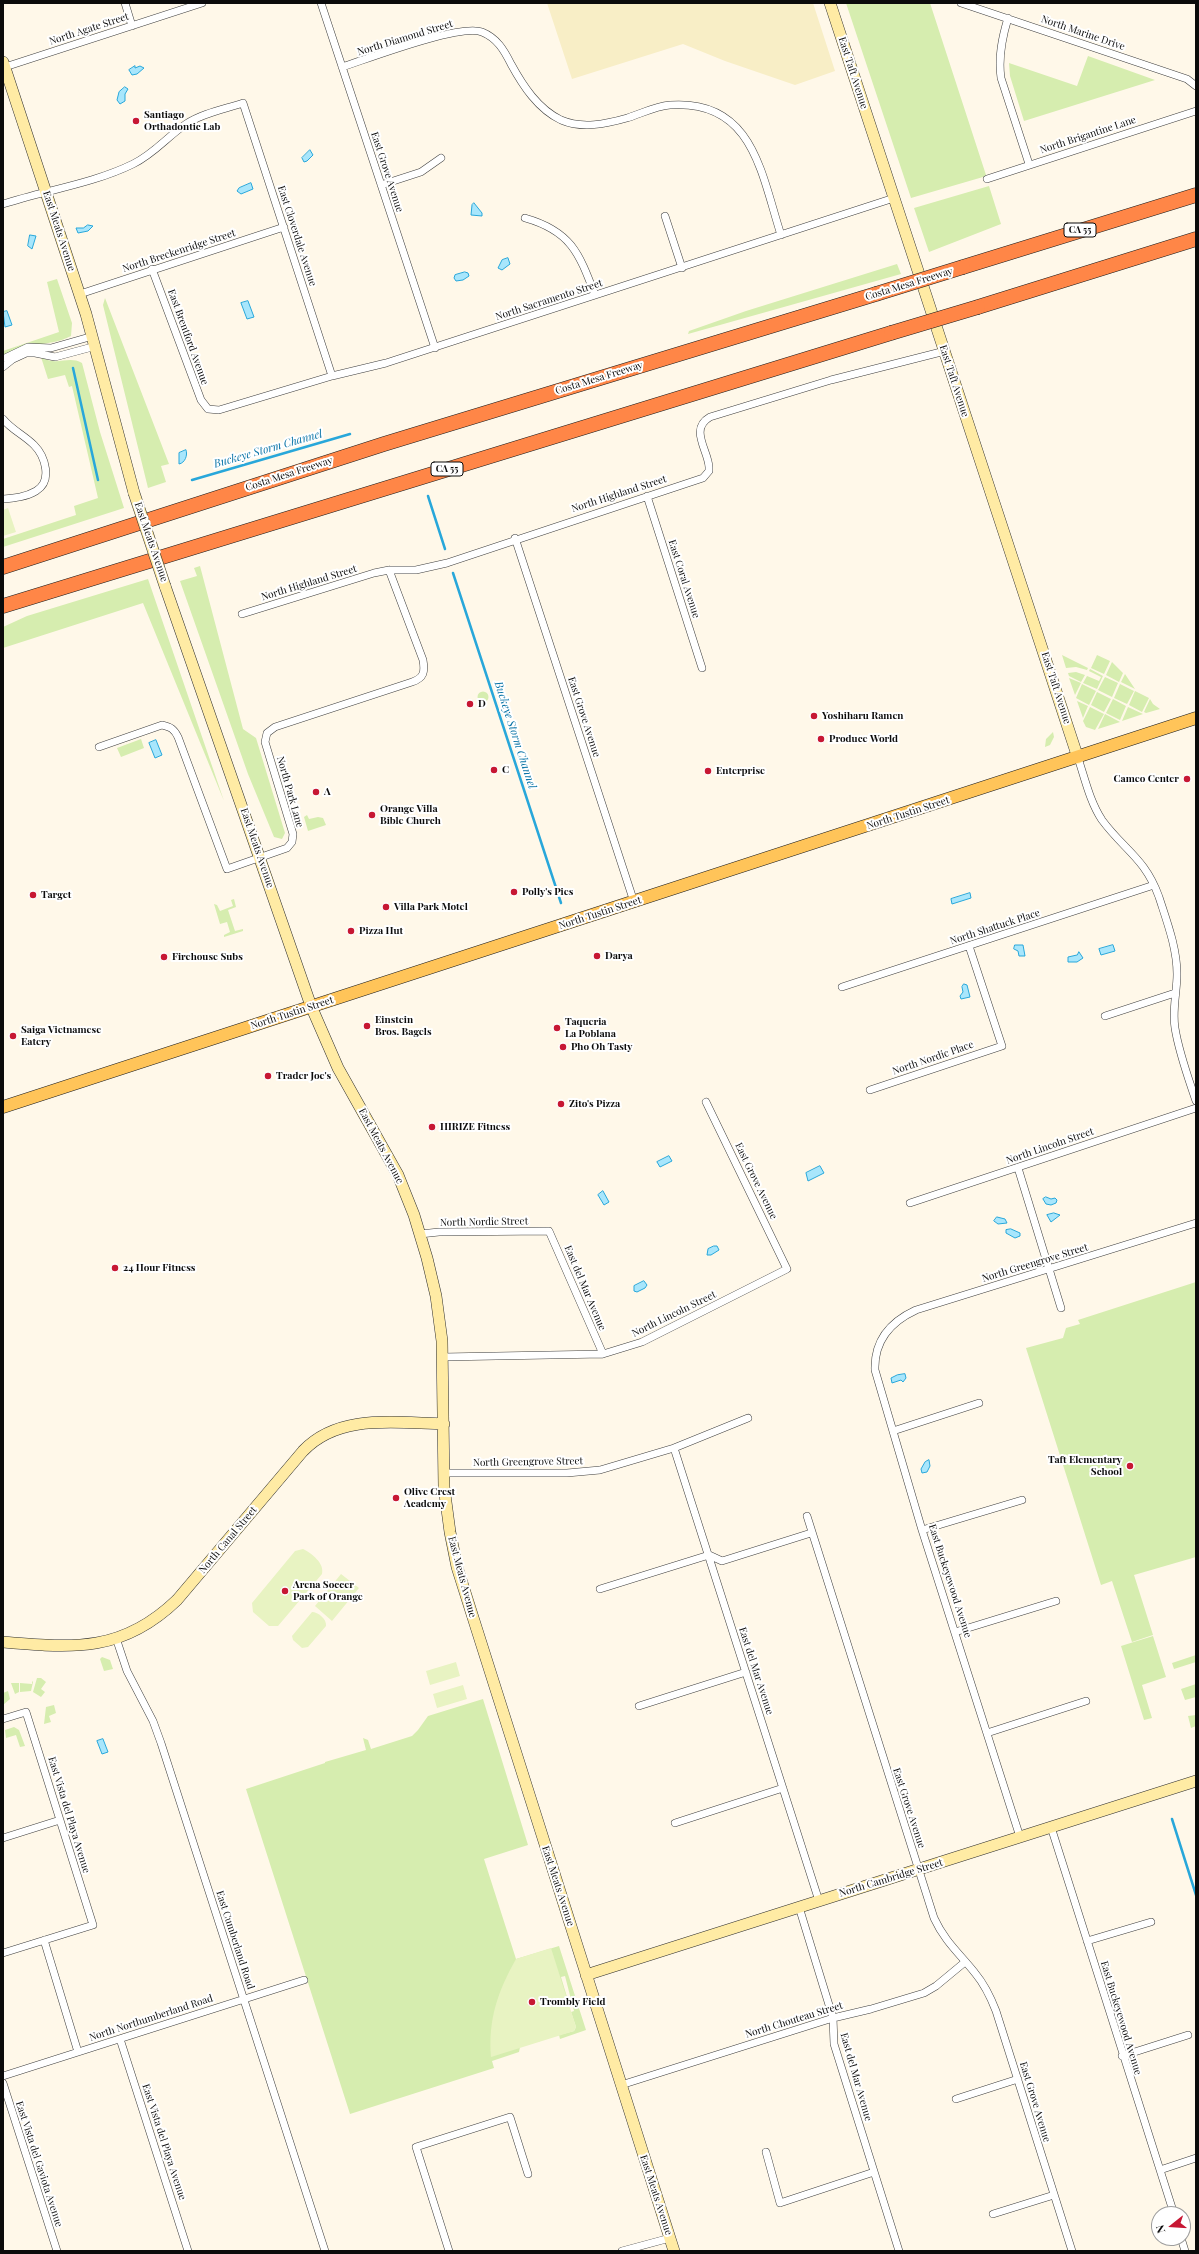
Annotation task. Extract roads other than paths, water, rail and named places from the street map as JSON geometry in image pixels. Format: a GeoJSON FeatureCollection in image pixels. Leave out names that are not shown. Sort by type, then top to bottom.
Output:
{"type":"FeatureCollection","features":[{"type":"Feature","properties":{"kind":"highway"},"geometry":{"type":"LineString","coordinates":[[1116,219],[1196,186]]}},
{"type":"Feature","properties":{"kind":"highway","name":"Costa Mesa Freeway"},"geometry":{"type":"LineString","coordinates":[[3,567],[384,444],[1196,195]]}},
{"type":"Feature","properties":{"kind":"highway","name":"CA 55"},"geometry":{"type":"LineString","coordinates":[[3,606],[1196,239]]}},
{"type":"Feature","properties":{"kind":"main road","name":"North Tustin Street"},"geometry":{"type":"LineString","coordinates":[[3,1107],[1078,758],[1196,718]]}},
{"type":"Feature","properties":{"kind":"street"},"geometry":{"type":"LineString","coordinates":[[125,3],[132,26]]}},
{"type":"Feature","properties":{"kind":"street","name":"North Agate Street"},"geometry":{"type":"LineString","coordinates":[[4,64],[132,26],[202,3]]}},
{"type":"Feature","properties":{"kind":"street","name":"East Grove Avenue"},"geometry":{"type":"LineString","coordinates":[[321,3],[434,348]]}},
{"type":"Feature","properties":{"kind":"street","name":"East Taft Avenue"},"geometry":{"type":"LineString","coordinates":[[830,3],[1078,758]]}},
{"type":"Feature","properties":{"kind":"street","name":"North Marine Drive"},"geometry":{"type":"LineString","coordinates":[[961,3],[1187,79],[1196,86]]}},
{"type":"Feature","properties":{"kind":"street"},"geometry":{"type":"LineString","coordinates":[[1008,18],[1002,36],[999,66],[1001,78],[1029,164]]}},
{"type":"Feature","properties":{"kind":"street","name":"North Diamond Street"},"geometry":{"type":"LineString","coordinates":[[342,67],[452,32],[481,31],[500,44],[523,85],[542,106],[562,120],[588,125],[610,122],[668,105],[691,105],[713,109],[730,120],[744,134],[756,159],[781,235]]}},
{"type":"Feature","properties":{"kind":"street","name":"East Meats Avenue"},"geometry":{"type":"LineString","coordinates":[[4,64],[7,86],[46,193],[80,294],[94,341],[134,493],[311,1006],[338,1068],[398,1175],[420,1234],[436,1296],[443,1357],[444,1473],[450,1532],[462,1586],[674,2251]]}},
{"type":"Feature","properties":{"kind":"street","name":"East Cloverdale Avenue"},"geometry":{"type":"LineString","coordinates":[[46,193],[119,170],[149,154],[188,123],[199,117],[243,103],[332,376]]}},
{"type":"Feature","properties":{"kind":"street","name":"North Brigantine Lane"},"geometry":{"type":"LineString","coordinates":[[986,179],[1196,111]]}},
{"type":"Feature","properties":{"kind":"street"},"geometry":{"type":"LineString","coordinates":[[381,185],[421,172],[441,158]]}},
{"type":"Feature","properties":{"kind":"street"},"geometry":{"type":"LineString","coordinates":[[3,204],[29,195],[46,193]]}},
{"type":"Feature","properties":{"kind":"street","name":"North Sacramento Street"},"geometry":{"type":"LineString","coordinates":[[208,409],[227,408],[332,376],[386,364],[894,198]]}},
{"type":"Feature","properties":{"kind":"street"},"geometry":{"type":"LineString","coordinates":[[665,216],[682,268]]}},
{"type":"Feature","properties":{"kind":"street"},"geometry":{"type":"LineString","coordinates":[[525,218],[543,223],[556,230],[569,242],[582,262],[595,295]]}},
{"type":"Feature","properties":{"kind":"street","name":"North Breckenridge Street"},"geometry":{"type":"LineString","coordinates":[[80,294],[152,269],[284,227]]}},
{"type":"Feature","properties":{"kind":"street","name":"East Brentford Avenue"},"geometry":{"type":"LineString","coordinates":[[152,269],[198,394],[208,409]]}},
{"type":"Feature","properties":{"kind":"street"},"geometry":{"type":"LineString","coordinates":[[3,360],[14,352],[28,347],[51,348],[94,341]]}},
{"type":"Feature","properties":{"kind":"street"},"geometry":{"type":"LineString","coordinates":[[3,367],[13,359],[26,353],[35,353],[55,357],[94,341]]}},
{"type":"Feature","properties":{"kind":"street","name":"North Highland Street"},"geometry":{"type":"LineString","coordinates":[[242,614],[389,570],[416,570],[429,568],[707,475],[709,463],[701,438],[700,429],[703,422],[710,417],[831,380],[945,351]]}},
{"type":"Feature","properties":{"kind":"street"},"geometry":{"type":"LineString","coordinates":[[3,419],[13,430],[34,445],[43,459],[46,472],[44,481],[37,490],[24,496],[3,499]]}},
{"type":"Feature","properties":{"kind":"street","name":"East Coral Avenue"},"geometry":{"type":"LineString","coordinates":[[647,496],[702,668]]}},
{"type":"Feature","properties":{"kind":"street","name":"East Grove Avenue"},"geometry":{"type":"LineString","coordinates":[[515,538],[634,902]]}},
{"type":"Feature","properties":{"kind":"street","name":"North Park Lane"},"geometry":{"type":"LineString","coordinates":[[99,747],[162,725],[169,726],[175,730],[227,869],[287,848],[292,839],[265,742],[267,733],[275,727],[421,678],[424,674],[422,660],[389,570]]}},
{"type":"Feature","properties":{"kind":"street"},"geometry":{"type":"LineString","coordinates":[[1078,758],[1098,814],[1110,830],[1141,862],[1154,885],[1175,954],[1177,974],[1174,1018],[1177,1037],[1196,1101]]}},
{"type":"Feature","properties":{"kind":"street","name":"North Shattuck Place"},"geometry":{"type":"LineString","coordinates":[[842,987],[1154,885]]}},
{"type":"Feature","properties":{"kind":"street","name":"North Nordic Place"},"geometry":{"type":"LineString","coordinates":[[870,1090],[1002,1046],[969,946]]}},
{"type":"Feature","properties":{"kind":"street"},"geometry":{"type":"LineString","coordinates":[[1105,1016],[1175,993]]}},
{"type":"Feature","properties":{"kind":"street","name":"East Grove Avenue"},"geometry":{"type":"LineString","coordinates":[[706,1102],[787,1269]]}},
{"type":"Feature","properties":{"kind":"street","name":"North Lincoln Street"},"geometry":{"type":"LineString","coordinates":[[910,1203],[1196,1108]]}},
{"type":"Feature","properties":{"kind":"street"},"geometry":{"type":"LineString","coordinates":[[1018,1168],[1061,1308]]}},
{"type":"Feature","properties":{"kind":"street","name":"North Greengrove Street"},"geometry":{"type":"LineString","coordinates":[[886,1332],[902,1317],[916,1310],[1049,1270],[1196,1223]]}},
{"type":"Feature","properties":{"kind":"street","name":"North Nordic Street"},"geometry":{"type":"LineString","coordinates":[[420,1234],[439,1232],[549,1231]]}},
{"type":"Feature","properties":{"kind":"street","name":"East del Mar Avenue"},"geometry":{"type":"LineString","coordinates":[[549,1231],[603,1354]]}},
{"type":"Feature","properties":{"kind":"street","name":"North Lincoln Street"},"geometry":{"type":"LineString","coordinates":[[443,1357],[603,1354],[642,1342],[787,1269]]}},
{"type":"Feature","properties":{"kind":"street","name":"East Buckeyewood Avenue"},"geometry":{"type":"LineString","coordinates":[[886,1332],[877,1348],[875,1370],[922,1530],[1020,1837]]}},
{"type":"Feature","properties":{"kind":"street"},"geometry":{"type":"LineString","coordinates":[[893,1431],[979,1403]]}},
{"type":"Feature","properties":{"kind":"street","name":"North Greengrove Street"},"geometry":{"type":"LineString","coordinates":[[444,1473],[582,1473],[600,1470],[674,1448],[748,1418]]}},
{"type":"Feature","properties":{"kind":"street","name":"North Canal Street"},"geometry":{"type":"LineString","coordinates":[[3,1642],[74,1647],[116,1638],[147,1624],[177,1600],[303,1451],[323,1435],[354,1424],[444,1424]]}},
{"type":"Feature","properties":{"kind":"street","name":"East del Mar Avenue"},"geometry":{"type":"LineString","coordinates":[[674,1448],[819,1900]]}},
{"type":"Feature","properties":{"kind":"street"},"geometry":{"type":"LineString","coordinates":[[922,1530],[1022,1500]]}},
{"type":"Feature","properties":{"kind":"street","name":"East Grove Avenue"},"geometry":{"type":"LineString","coordinates":[[807,1516],[919,1870],[941,1932],[988,1992],[1018,2079],[1072,2251]]}},
{"type":"Feature","properties":{"kind":"street"},"geometry":{"type":"LineString","coordinates":[[600,1590],[709,1555],[722,1561],[812,1533]]}},
{"type":"Feature","properties":{"kind":"street"},"geometry":{"type":"LineString","coordinates":[[955,1632],[1056,1601]]}},
{"type":"Feature","properties":{"kind":"street","name":"East Cumberland Road"},"geometry":{"type":"LineString","coordinates":[[116,1638],[127,1671],[153,1721],[161,1743],[325,2251]]}},
{"type":"Feature","properties":{"kind":"street"},"geometry":{"type":"LineString","coordinates":[[639,1706],[746,1672]]}},
{"type":"Feature","properties":{"kind":"street"},"geometry":{"type":"LineString","coordinates":[[987,1733],[1086,1701]]}},
{"type":"Feature","properties":{"kind":"street","name":"East Vista del Playa Avenue"},"geometry":{"type":"LineString","coordinates":[[3,1719],[26,1712],[93,1925],[44,1940]]}},
{"type":"Feature","properties":{"kind":"street","name":"North Cambridge Street"},"geometry":{"type":"LineString","coordinates":[[586,1975],[1196,1781]]}},
{"type":"Feature","properties":{"kind":"street"},"geometry":{"type":"LineString","coordinates":[[675,1823],[783,1788]]}},
{"type":"Feature","properties":{"kind":"street"},"geometry":{"type":"LineString","coordinates":[[3,1838],[60,1820]]}},
{"type":"Feature","properties":{"kind":"street","name":"East Buckeyewood Avenue"},"geometry":{"type":"LineString","coordinates":[[1051,1827],[1122,2056],[1171,2206]]}},
{"type":"Feature","properties":{"kind":"street","name":"East del Mar Avenue"},"geometry":{"type":"LineString","coordinates":[[798,1907],[833,2018],[834,2044],[899,2251]]}},
{"type":"Feature","properties":{"kind":"street"},"geometry":{"type":"LineString","coordinates":[[1087,1942],[1151,1922]]}},
{"type":"Feature","properties":{"kind":"street"},"geometry":{"type":"LineString","coordinates":[[3,1953],[44,1940],[78,2052]]}},
{"type":"Feature","properties":{"kind":"street","name":"North Chouteau Street"},"geometry":{"type":"LineString","coordinates":[[621,2085],[833,2018],[871,2009],[924,1993],[936,1986],[965,1962]]}},
{"type":"Feature","properties":{"kind":"street","name":"North Northumberland Road"},"geometry":{"type":"LineString","coordinates":[[3,2076],[304,1980]]}},
{"type":"Feature","properties":{"kind":"street"},"geometry":{"type":"LineString","coordinates":[[1122,2056],[1188,2035]]}},
{"type":"Feature","properties":{"kind":"street","name":"East Vista del Playa Avenue"},"geometry":{"type":"LineString","coordinates":[[120,2039],[188,2251]]}},
{"type":"Feature","properties":{"kind":"street"},"geometry":{"type":"LineString","coordinates":[[956,2099],[1018,2079]]}},
{"type":"Feature","properties":{"kind":"street","name":"East Vista del Gaviota Avenue"},"geometry":{"type":"LineString","coordinates":[[3,2083],[57,2251]]}},
{"type":"Feature","properties":{"kind":"street"},"geometry":{"type":"LineString","coordinates":[[449,2251],[416,2147],[510,2117],[528,2174]]}},
{"type":"Feature","properties":{"kind":"street"},"geometry":{"type":"LineString","coordinates":[[766,2152],[780,2203],[874,2172]]}},
{"type":"Feature","properties":{"kind":"street"},"geometry":{"type":"LineString","coordinates":[[1160,2170],[1196,2158]]}},
{"type":"Feature","properties":{"kind":"street"},"geometry":{"type":"LineString","coordinates":[[993,2214],[1054,2195]]}},
{"type":"Feature","properties":{"kind":"street"},"geometry":{"type":"LineString","coordinates":[[622,2251],[670,2238]]}},
{"type":"Feature","properties":{"kind":"water"},"geometry":{"type":"Polygon","coordinates":[[[135,66],[135,68],[140,66],[144,68],[137,74],[132,75],[129,70],[135,66]]]}},
{"type":"Feature","properties":{"kind":"water"},"geometry":{"type":"Polygon","coordinates":[[[125,87],[128,89],[125,94],[125,101],[120,104],[117,100],[119,92],[125,87]]]}},
{"type":"Feature","properties":{"kind":"water"},"geometry":{"type":"Polygon","coordinates":[[[310,150],[313,155],[304,162],[302,158],[310,150]]]}},
{"type":"Feature","properties":{"kind":"water"},"geometry":{"type":"Polygon","coordinates":[[[251,183],[253,189],[241,194],[237,191],[239,188],[251,183]]]}},
{"type":"Feature","properties":{"kind":"water"},"geometry":{"type":"Polygon","coordinates":[[[474,203],[482,213],[482,216],[471,215],[472,205],[474,203]]]}},
{"type":"Feature","properties":{"kind":"water"},"geometry":{"type":"Polygon","coordinates":[[[88,225],[93,226],[88,231],[78,233],[76,228],[83,228],[88,225]]]}},
{"type":"Feature","properties":{"kind":"water"},"geometry":{"type":"Polygon","coordinates":[[[30,235],[36,236],[32,249],[28,246],[30,235]]]}},
{"type":"Feature","properties":{"kind":"water"},"geometry":{"type":"Polygon","coordinates":[[[508,258],[510,264],[502,270],[498,268],[502,260],[508,258]]]}},
{"type":"Feature","properties":{"kind":"water"},"geometry":{"type":"Polygon","coordinates":[[[465,272],[468,273],[469,276],[463,280],[456,281],[454,278],[455,275],[465,272]]]}},
{"type":"Feature","properties":{"kind":"water"},"geometry":{"type":"Polygon","coordinates":[[[248,301],[254,317],[247,319],[241,303],[248,301]]]}},
{"type":"Feature","properties":{"kind":"water"},"geometry":{"type":"Polygon","coordinates":[[[7,311],[12,325],[5,327],[3,312],[7,311]]]}},
{"type":"Feature","properties":{"kind":"water"},"geometry":{"type":"Polygon","coordinates":[[[186,450],[186,458],[179,464],[179,453],[186,450]]]}},
{"type":"Feature","properties":{"kind":"water"},"geometry":{"type":"Polygon","coordinates":[[[156,740],[162,755],[155,758],[149,743],[156,740]]]}},
{"type":"Feature","properties":{"kind":"water"},"geometry":{"type":"Polygon","coordinates":[[[970,893],[971,898],[952,904],[951,899],[970,893]]]}},
{"type":"Feature","properties":{"kind":"water"},"geometry":{"type":"Polygon","coordinates":[[[1015,945],[1023,945],[1025,956],[1019,956],[1018,951],[1014,949],[1015,945]]]}},
{"type":"Feature","properties":{"kind":"water"},"geometry":{"type":"Polygon","coordinates":[[[1113,945],[1115,951],[1101,955],[1099,949],[1113,945]]]}},
{"type":"Feature","properties":{"kind":"water"},"geometry":{"type":"Polygon","coordinates":[[[1079,952],[1083,958],[1077,962],[1068,962],[1068,957],[1077,955],[1079,952]]]}},
{"type":"Feature","properties":{"kind":"water"},"geometry":{"type":"Polygon","coordinates":[[[964,984],[967,985],[970,997],[961,999],[960,996],[963,992],[962,987],[964,984]]]}},
{"type":"Feature","properties":{"kind":"water"},"geometry":{"type":"Polygon","coordinates":[[[669,1156],[672,1161],[660,1167],[657,1162],[669,1156]]]}},
{"type":"Feature","properties":{"kind":"water"},"geometry":{"type":"Polygon","coordinates":[[[820,1166],[824,1173],[808,1181],[806,1173],[820,1166]]]}},
{"type":"Feature","properties":{"kind":"water"},"geometry":{"type":"Polygon","coordinates":[[[603,1191],[609,1202],[604,1205],[598,1195],[603,1191]]]}},
{"type":"Feature","properties":{"kind":"water"},"geometry":{"type":"Polygon","coordinates":[[[1046,1197],[1051,1199],[1055,1198],[1057,1200],[1056,1203],[1051,1205],[1046,1204],[1043,1199],[1046,1197]]]}},
{"type":"Feature","properties":{"kind":"water"},"geometry":{"type":"Polygon","coordinates":[[[1054,1213],[1060,1215],[1051,1222],[1047,1215],[1054,1213]]]}},
{"type":"Feature","properties":{"kind":"water"},"geometry":{"type":"Polygon","coordinates":[[[997,1217],[1005,1219],[1007,1223],[998,1224],[994,1221],[997,1217]]]}},
{"type":"Feature","properties":{"kind":"water"},"geometry":{"type":"Polygon","coordinates":[[[1011,1229],[1020,1233],[1020,1236],[1015,1238],[1006,1233],[1006,1230],[1011,1229]]]}},
{"type":"Feature","properties":{"kind":"water"},"geometry":{"type":"Polygon","coordinates":[[[717,1246],[719,1250],[711,1255],[707,1255],[708,1249],[717,1246]]]}},
{"type":"Feature","properties":{"kind":"water"},"geometry":{"type":"Polygon","coordinates":[[[644,1281],[647,1285],[645,1288],[637,1292],[634,1291],[634,1286],[644,1281]]]}},
{"type":"Feature","properties":{"kind":"water"},"geometry":{"type":"Polygon","coordinates":[[[905,1374],[906,1378],[903,1382],[901,1380],[892,1383],[891,1378],[897,1375],[905,1374]]]}},
{"type":"Feature","properties":{"kind":"water"},"geometry":{"type":"Polygon","coordinates":[[[929,1460],[930,1466],[927,1472],[922,1473],[921,1469],[925,1462],[929,1460]]]}},
{"type":"Feature","properties":{"kind":"water"},"geometry":{"type":"Polygon","coordinates":[[[103,1739],[108,1752],[102,1754],[97,1741],[103,1739]]]}},
{"type":"Feature","properties":{"kind":"waterway","name":"Buckeye Storm Channel"},"geometry":{"type":"LineString","coordinates":[[73,368],[98,480]]}},
{"type":"Feature","properties":{"kind":"waterway","name":"Buckeye Storm Channel"},"geometry":{"type":"LineString","coordinates":[[192,480],[350,434]]}},
{"type":"Feature","properties":{"kind":"waterway","name":"Buckeye Storm Channel"},"geometry":{"type":"LineString","coordinates":[[428,496],[445,549]]}},
{"type":"Feature","properties":{"kind":"waterway","name":"Buckeye Storm Channel"},"geometry":{"type":"LineString","coordinates":[[453,573],[561,903]]}},
{"type":"Feature","properties":{"kind":"waterway","name":"Buckeye Storm Channel"},"geometry":{"type":"LineString","coordinates":[[1172,1819],[1196,1895]]}},
{"type":"Feature","properties":{"kind":"place","name":"Santiago Orthadontic Lab"},"geometry":{"type":"Point","coordinates":[136,121]}},
{"type":"Feature","properties":{"kind":"place","name":"D"},"geometry":{"type":"Point","coordinates":[470,704]}},
{"type":"Feature","properties":{"kind":"place","name":"Yoshiharu Ramen"},"geometry":{"type":"Point","coordinates":[814,716]}},
{"type":"Feature","properties":{"kind":"place","name":"Produce World"},"geometry":{"type":"Point","coordinates":[821,739]}},
{"type":"Feature","properties":{"kind":"place","name":"C"},"geometry":{"type":"Point","coordinates":[494,770]}},
{"type":"Feature","properties":{"kind":"place","name":"Enterprise"},"geometry":{"type":"Point","coordinates":[708,771]}},
{"type":"Feature","properties":{"kind":"place","name":"Cameo Center"},"geometry":{"type":"Point","coordinates":[1187,779]}},
{"type":"Feature","properties":{"kind":"place","name":"A"},"geometry":{"type":"Point","coordinates":[316,792]}},
{"type":"Feature","properties":{"kind":"place","name":"Orange Villa Bible Church"},"geometry":{"type":"Point","coordinates":[372,815]}},
{"type":"Feature","properties":{"kind":"place","name":"Polly's Pies"},"geometry":{"type":"Point","coordinates":[514,892]}},
{"type":"Feature","properties":{"kind":"place","name":"Target"},"geometry":{"type":"Point","coordinates":[33,895]}},
{"type":"Feature","properties":{"kind":"place","name":"Villa Park Motel"},"geometry":{"type":"Point","coordinates":[386,907]}},
{"type":"Feature","properties":{"kind":"place","name":"Pizza Hut"},"geometry":{"type":"Point","coordinates":[351,931]}},
{"type":"Feature","properties":{"kind":"place","name":"Darya"},"geometry":{"type":"Point","coordinates":[597,956]}},
{"type":"Feature","properties":{"kind":"place","name":"Firehouse Subs"},"geometry":{"type":"Point","coordinates":[164,957]}},
{"type":"Feature","properties":{"kind":"place","name":"Einstein Bros. Bagels"},"geometry":{"type":"Point","coordinates":[367,1026]}},
{"type":"Feature","properties":{"kind":"place","name":"Taqueria La Poblana"},"geometry":{"type":"Point","coordinates":[557,1028]}},
{"type":"Feature","properties":{"kind":"place","name":"Saiga Vietnamese Eatery"},"geometry":{"type":"Point","coordinates":[13,1036]}},
{"type":"Feature","properties":{"kind":"place","name":"Pho Oh Tasty"},"geometry":{"type":"Point","coordinates":[563,1047]}},
{"type":"Feature","properties":{"kind":"place","name":"Trader Joe's"},"geometry":{"type":"Point","coordinates":[268,1076]}},
{"type":"Feature","properties":{"kind":"place","name":"Zito's Pizza"},"geometry":{"type":"Point","coordinates":[561,1104]}},
{"type":"Feature","properties":{"kind":"place","name":"HIRIZE Fitness"},"geometry":{"type":"Point","coordinates":[432,1127]}},
{"type":"Feature","properties":{"kind":"place","name":"24 Hour Fitness"},"geometry":{"type":"Point","coordinates":[115,1268]}},
{"type":"Feature","properties":{"kind":"place","name":"Taft Elementary School"},"geometry":{"type":"Point","coordinates":[1130,1466]}},
{"type":"Feature","properties":{"kind":"place","name":"Olive Crest Academy"},"geometry":{"type":"Point","coordinates":[396,1498]}},
{"type":"Feature","properties":{"kind":"place","name":"Arena Soccer Park of Orange"},"geometry":{"type":"Point","coordinates":[285,1591]}},
{"type":"Feature","properties":{"kind":"place","name":"Trombly Field"},"geometry":{"type":"Point","coordinates":[532,2002]}}]}
